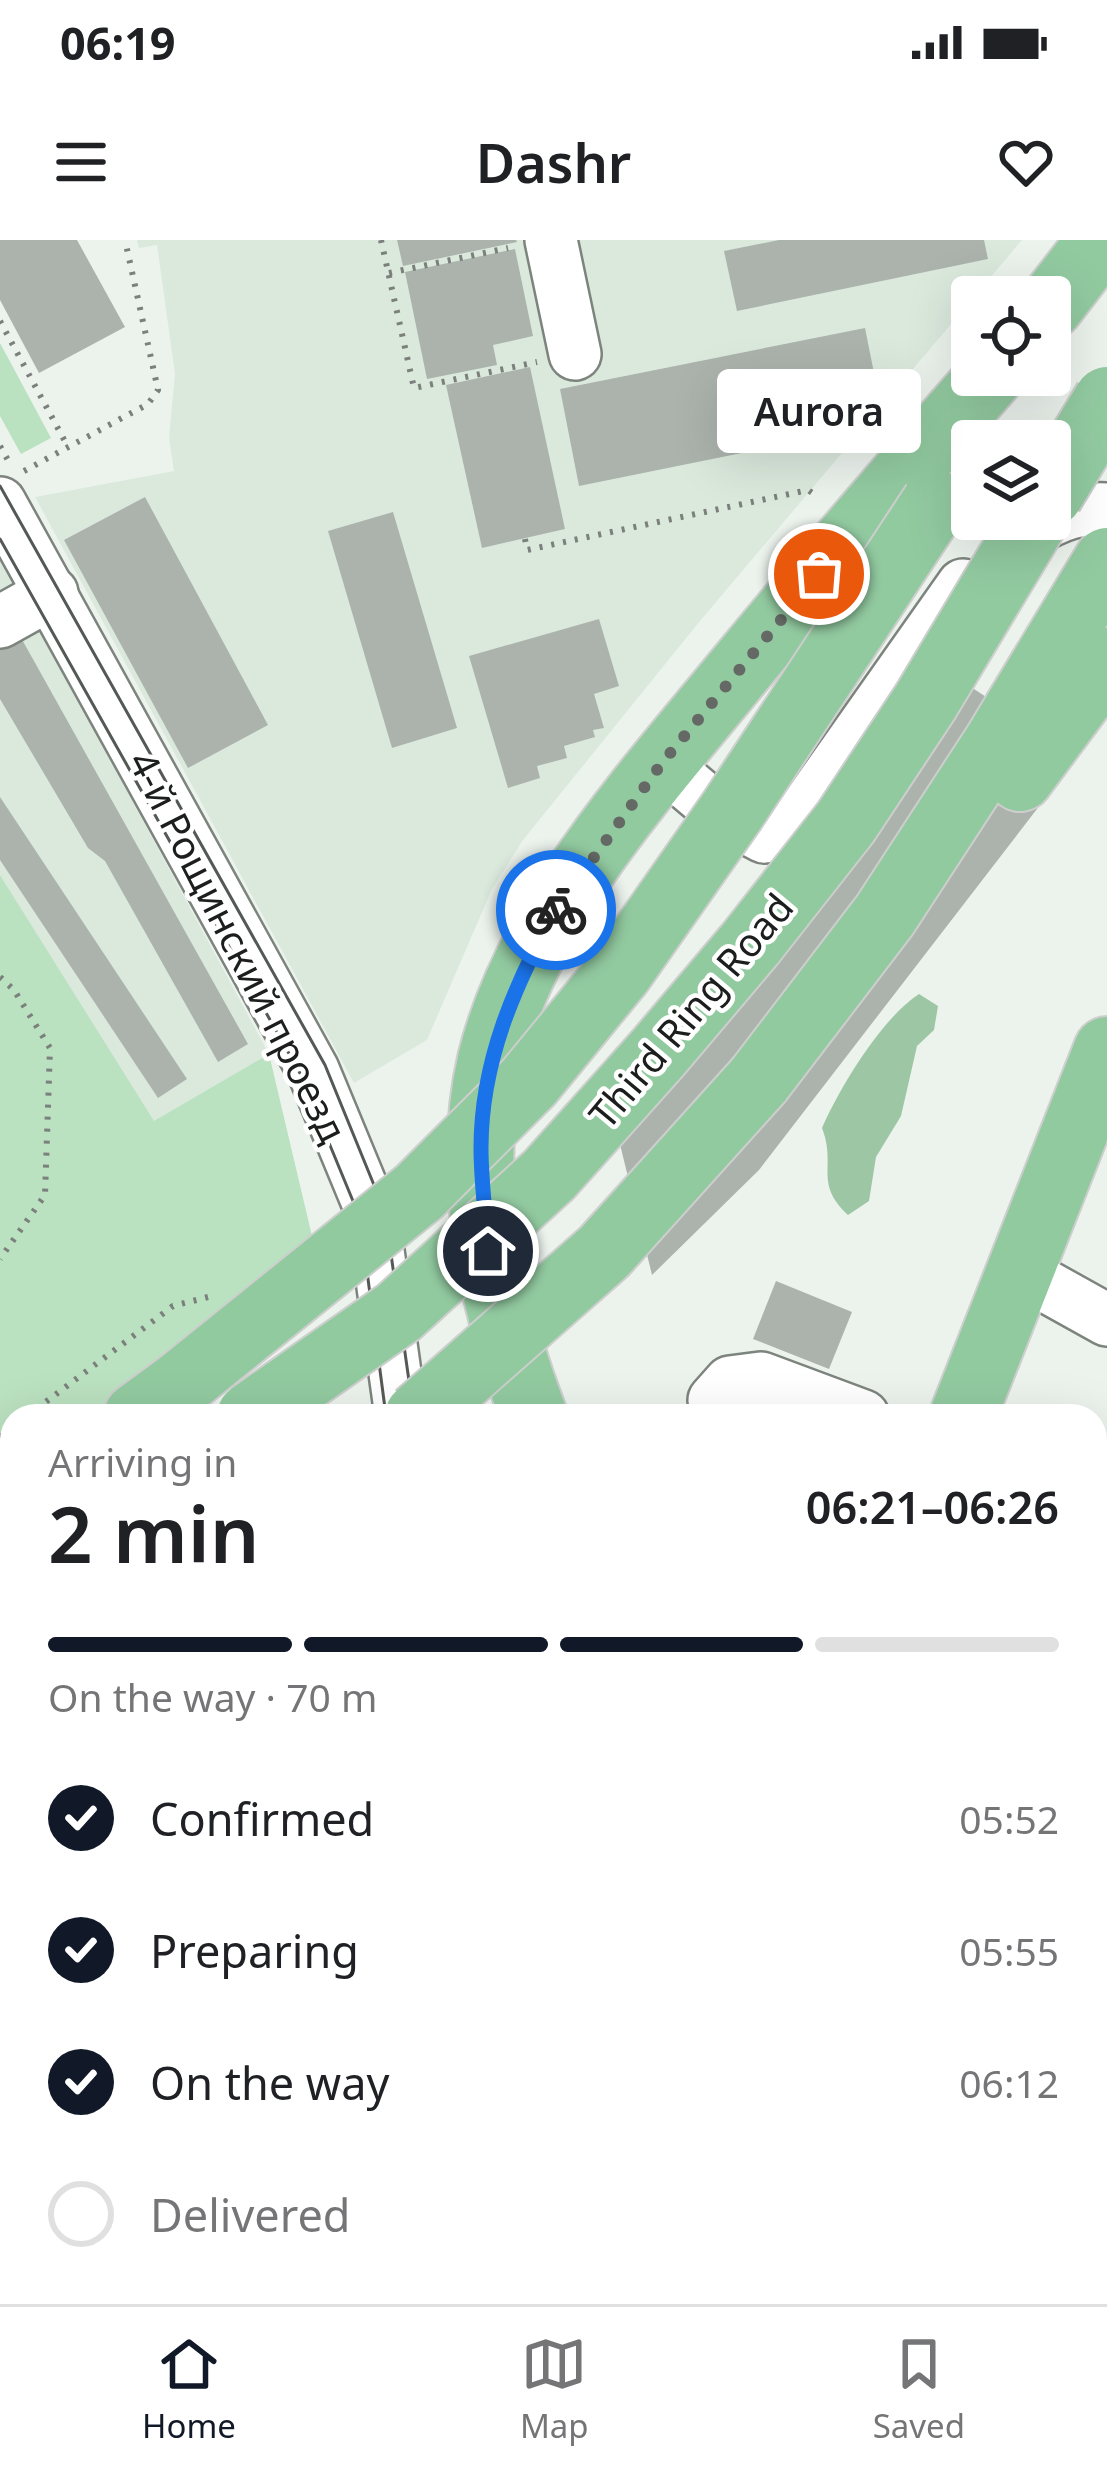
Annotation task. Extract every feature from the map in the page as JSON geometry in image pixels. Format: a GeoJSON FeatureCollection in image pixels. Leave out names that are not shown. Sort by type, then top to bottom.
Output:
{"type":"FeatureCollection","features":[{"type":"Feature","properties":{"kind":"main road"},"geometry":{"type":"LineString","coordinates":[[1071,279],[1101,240]]}},
{"type":"Feature","properties":{"kind":"main road"},"geometry":{"type":"LineString","coordinates":[[529,1404],[514,1364],[488,1251],[481,1145],[491,1062],[518,980],[560,904],[662,763],[973,396]]}},
{"type":"Feature","properties":{"kind":"main road"},"geometry":{"type":"LineString","coordinates":[[1071,459],[1107,400]]}},
{"type":"Feature","properties":{"kind":"main road"},"geometry":{"type":"LineString","coordinates":[[1071,456],[1107,460]]}},
{"type":"Feature","properties":{"kind":"main road"},"geometry":{"type":"LineString","coordinates":[[159,1400],[419,1192],[529,1082],[632,953],[951,490]]}},
{"type":"Feature","properties":{"kind":"main road","name":"Third Ring Road"},"geometry":{"type":"LineString","coordinates":[[267,1404],[399,1312],[549,1175],[658,1053],[846,822],[926,701],[1022,540]]}},
{"type":"Feature","properties":{"kind":"main road"},"geometry":{"type":"LineString","coordinates":[[759,1080],[886,915],[1107,561]]}},
{"type":"Feature","properties":{"kind":"main road"},"geometry":{"type":"LineString","coordinates":[[432,1404],[604,1252],[759,1080],[871,969],[940,887],[1107,662]]}},
{"type":"Feature","properties":{"kind":"main road"},"geometry":{"type":"LineString","coordinates":[[968,1404],[1107,1050]]}},
{"type":"Feature","properties":{"kind":"street"},"geometry":{"type":"LineString","coordinates":[[537,242],[575,354]]}},
{"type":"Feature","properties":{"kind":"street","name":"4-й Рощинский проезд"},"geometry":{"type":"LineString","coordinates":[[8,489],[52,593],[313,1070],[373,1215],[399,1404]]}},
{"type":"Feature","properties":{"kind":"street"},"geometry":{"type":"LineString","coordinates":[[662,763],[726,818],[764,836],[800,816],[970,575],[1046,521],[1085,508],[1107,509]]}},
{"type":"Feature","properties":{"kind":"street"},"geometry":{"type":"LineString","coordinates":[[0,622],[52,593]]}},
{"type":"Feature","properties":{"kind":"street"},"geometry":{"type":"LineString","coordinates":[[1019,1271],[1107,1320]]}},
{"type":"Feature","properties":{"kind":"street"},"geometry":{"type":"LineString","coordinates":[[714,1400],[730,1382],[761,1378],[830,1404]]}},
{"type":"Feature","properties":{"kind":"path"},"geometry":{"type":"LineString","coordinates":[[8,489],[68,447],[148,404],[158,391],[124,240]]}},
{"type":"Feature","properties":{"kind":"path"},"geometry":{"type":"LineString","coordinates":[[381,240],[414,388],[575,354]]}},
{"type":"Feature","properties":{"kind":"path"},"geometry":{"type":"LineString","coordinates":[[388,273],[537,242]]}},
{"type":"Feature","properties":{"kind":"path"},"geometry":{"type":"LineString","coordinates":[[0,321],[68,447]]}},
{"type":"Feature","properties":{"kind":"path"},"geometry":{"type":"LineString","coordinates":[[525,539],[527,550],[808,490],[821,499]]}},
{"type":"Feature","properties":{"kind":"path"},"geometry":{"type":"LineString","coordinates":[[0,977],[14,990],[50,1048],[45,1195],[0,1259]]}},
{"type":"Feature","properties":{"kind":"path"},"geometry":{"type":"LineString","coordinates":[[43,1404],[173,1306],[218,1294]]}},
{"type":"Feature","properties":{"kind":"shaded area"},"geometry":{"type":"Polygon","coordinates":[[[137,240],[1022,240],[992,276],[951,276],[951,324],[523,840],[492,889],[427,1040],[354,1083],[35,497],[174,471],[169,438],[175,374],[157,245],[139,248],[137,240]]]}},
{"type":"Feature","properties":{"kind":"shaded area"},"geometry":{"type":"Polygon","coordinates":[[[0,556],[269,1054],[154,1122],[0,875],[0,556]]]}},
{"type":"Feature","properties":{"kind":"green space"},"geometry":{"type":"Polygon","coordinates":[[[0,343],[51,438],[21,454],[0,416],[0,343]]]}},
{"type":"Feature","properties":{"kind":"green space"},"geometry":{"type":"Polygon","coordinates":[[[0,875],[154,1121],[269,1054],[316,1253],[124,1404],[0,1404],[0,875]]]}},
{"type":"Feature","properties":{"kind":"green space"},"geometry":{"type":"Polygon","coordinates":[[[919,994],[938,1006],[934,1030],[917,1046],[901,1116],[876,1157],[869,1201],[848,1215],[828,1183],[822,1128],[863,1055],[891,1019],[919,994]]]}},
{"type":"Feature","properties":{"kind":"building"},"geometry":{"type":"Polygon","coordinates":[[[0,240],[77,240],[125,327],[39,373],[0,300],[0,240]]]}},
{"type":"Feature","properties":{"kind":"building"},"geometry":{"type":"Polygon","coordinates":[[[397,240],[516,240],[517,242],[403,266],[397,240]]]}},
{"type":"Feature","properties":{"kind":"building"},"geometry":{"type":"Polygon","coordinates":[[[779,240],[984,240],[988,259],[737,311],[724,251],[779,240]]]}},
{"type":"Feature","properties":{"kind":"building"},"geometry":{"type":"Polygon","coordinates":[[[515,249],[533,336],[493,345],[497,365],[427,379],[405,272],[515,249]]]}},
{"type":"Feature","properties":{"kind":"building"},"geometry":{"type":"Polygon","coordinates":[[[865,328],[877,388],[848,393],[855,430],[579,486],[560,389],[865,328]]]}},
{"type":"Feature","properties":{"kind":"building"},"geometry":{"type":"Polygon","coordinates":[[[530,367],[565,529],[482,548],[446,385],[530,367]]]}},
{"type":"Feature","properties":{"kind":"building"},"geometry":{"type":"Polygon","coordinates":[[[145,497],[268,725],[188,768],[64,540],[145,497]]]}},
{"type":"Feature","properties":{"kind":"building"},"geometry":{"type":"Polygon","coordinates":[[[393,512],[457,728],[392,748],[328,531],[393,512]]]}},
{"type":"Feature","properties":{"kind":"building"},"geometry":{"type":"Polygon","coordinates":[[[599,619],[619,686],[594,694],[604,728],[593,730],[595,737],[564,746],[567,758],[537,766],[540,778],[508,788],[469,656],[599,619]]]}},
{"type":"Feature","properties":{"kind":"building"},"geometry":{"type":"Polygon","coordinates":[[[15,627],[248,1044],[218,1062],[105,861],[88,848],[0,699],[0,635],[15,627]]]}},
{"type":"Feature","properties":{"kind":"building"},"geometry":{"type":"Polygon","coordinates":[[[927,658],[1077,757],[759,1170],[652,1275],[605,1083],[759,907],[927,658]]]}},
{"type":"Feature","properties":{"kind":"building"},"geometry":{"type":"Polygon","coordinates":[[[0,797],[187,1079],[158,1098],[0,860],[0,797]]]}},
{"type":"Feature","properties":{"kind":"building"},"geometry":{"type":"Polygon","coordinates":[[[776,1281],[852,1312],[829,1369],[753,1339],[776,1281]]]}},
{"type":"Feature","properties":{"kind":"tram line"},"geometry":{"type":"LineString","coordinates":[[0,486],[325,1065],[385,1212],[412,1404]]}},
{"type":"Feature","properties":{"kind":"tram line"},"geometry":{"type":"LineString","coordinates":[[0,539],[301,1075],[360,1218],[384,1404]]}},
{"type":"Feature","properties":{"kind":"way so far"},"geometry":{"type":"LineString","coordinates":[[556,910],[662,763],[819,574]]}},
{"type":"Feature","properties":{"kind":"place","name":"Aurora"},"geometry":{"type":"Point","coordinates":[819,574]}},
{"type":"Feature","properties":{"kind":"route"},"geometry":{"type":"LineString","coordinates":[[488,1251],[481,1145],[491,1062],[518,980],[556,910]]}}]}
